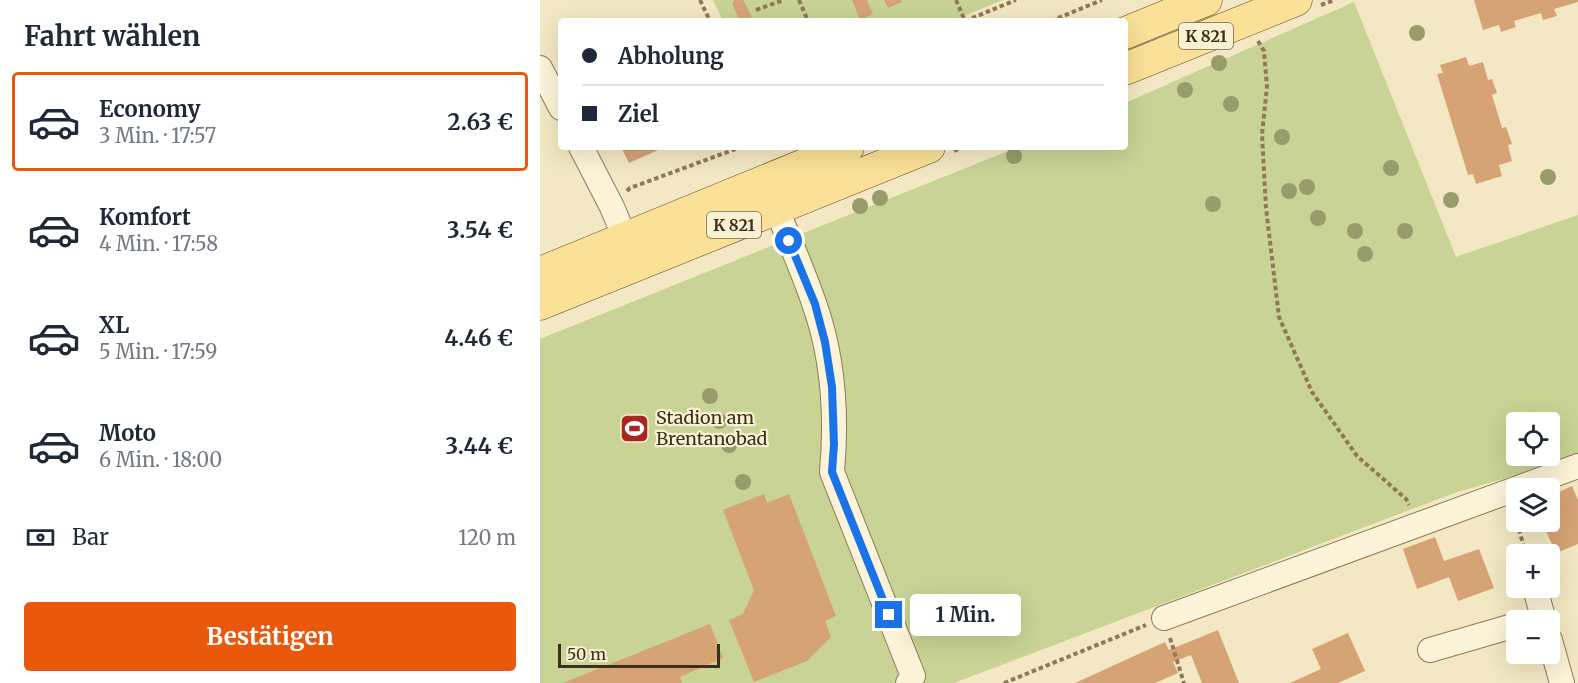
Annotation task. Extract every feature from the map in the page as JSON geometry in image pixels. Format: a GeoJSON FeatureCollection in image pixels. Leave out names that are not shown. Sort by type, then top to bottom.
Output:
{"type":"FeatureCollection","features":[{"type":"Feature","properties":{"kind":"main road","name":"K 821"},"geometry":{"type":"LineString","coordinates":[[1128,32],[1206,0]]}},
{"type":"Feature","properties":{"kind":"main road","name":"K 821"},"geometry":{"type":"LineString","coordinates":[[1128,68],[1296,0]]}},
{"type":"Feature","properties":{"kind":"main road","name":"K 821"},"geometry":{"type":"LineString","coordinates":[[540,273],[841,150]]}},
{"type":"Feature","properties":{"kind":"main road","name":"K 821"},"geometry":{"type":"LineString","coordinates":[[540,304],[921,150]]}},
{"type":"Feature","properties":{"kind":"street"},"geometry":{"type":"LineString","coordinates":[[540,68],[558,102]]}},
{"type":"Feature","properties":{"kind":"street"},"geometry":{"type":"LineString","coordinates":[[583,150],[625,238]]}},
{"type":"Feature","properties":{"kind":"street"},"geometry":{"type":"LineString","coordinates":[[776,208],[815,304],[825,342],[832,387],[834,444],[832,472],[913,676],[908,683]]}},
{"type":"Feature","properties":{"kind":"street"},"geometry":{"type":"LineString","coordinates":[[1164,618],[1578,466]]}},
{"type":"Feature","properties":{"kind":"street"},"geometry":{"type":"LineString","coordinates":[[1430,650],[1506,627]]}},
{"type":"Feature","properties":{"kind":"street"},"geometry":{"type":"LineString","coordinates":[[1557,664],[1562,683]]}},
{"type":"Feature","properties":{"kind":"path"},"geometry":{"type":"LineString","coordinates":[[700,0],[709,18]]}},
{"type":"Feature","properties":{"kind":"path"},"geometry":{"type":"LineString","coordinates":[[756,10],[784,0]]}},
{"type":"Feature","properties":{"kind":"path"},"geometry":{"type":"LineString","coordinates":[[799,0],[807,18]]}},
{"type":"Feature","properties":{"kind":"path"},"geometry":{"type":"LineString","coordinates":[[956,0],[964,18]]}},
{"type":"Feature","properties":{"kind":"path"},"geometry":{"type":"LineString","coordinates":[[972,18],[1016,0]]}},
{"type":"Feature","properties":{"kind":"path"},"geometry":{"type":"LineString","coordinates":[[1058,18],[1102,0]]}},
{"type":"Feature","properties":{"kind":"path"},"geometry":{"type":"LineString","coordinates":[[1252,32],[1264,51],[1265,60],[1267,87],[1262,134],[1266,208],[1280,317],[1312,392],[1357,456],[1406,499],[1416,526]]}},
{"type":"Feature","properties":{"kind":"path"},"geometry":{"type":"LineString","coordinates":[[612,207],[630,188],[733,150]]}},
{"type":"Feature","properties":{"kind":"path"},"geometry":{"type":"LineString","coordinates":[[1004,683],[1164,618],[1184,683]]}},
{"type":"Feature","properties":{"kind":"green space"},"geometry":{"type":"Polygon","coordinates":[[[713,0],[1003,0],[958,18],[722,18],[713,0]]]}},
{"type":"Feature","properties":{"kind":"green space"},"geometry":{"type":"Polygon","coordinates":[[[1354,2],[1456,257],[1578,215],[1578,458],[1560,463],[1560,412],[1506,412],[1506,466],[1550,466],[1457,492],[954,683],[540,683],[540,339],[1011,150],[1128,150],[1128,102],[1354,2]]]}},
{"type":"Feature","properties":{"kind":"green space"},"geometry":{"type":"Polygon","coordinates":[[[1214,8],[1217,16],[1128,54],[1128,44],[1214,8]]]}},
{"type":"Feature","properties":{"kind":"building"},"geometry":{"type":"Polygon","coordinates":[[[733,0],[743,0],[752,17],[739,18],[732,3],[733,0]]]}},
{"type":"Feature","properties":{"kind":"building"},"geometry":{"type":"Polygon","coordinates":[[[852,0],[867,0],[873,14],[859,18],[852,0]]]}},
{"type":"Feature","properties":{"kind":"building"},"geometry":{"type":"Polygon","coordinates":[[[884,0],[901,0],[902,2],[888,8],[884,0]]]}},
{"type":"Feature","properties":{"kind":"building"},"geometry":{"type":"Polygon","coordinates":[[[1474,0],[1578,0],[1578,2],[1554,9],[1557,16],[1543,20],[1541,13],[1514,21],[1516,27],[1501,32],[1499,25],[1483,30],[1474,0]]]}},
{"type":"Feature","properties":{"kind":"building"},"geometry":{"type":"Polygon","coordinates":[[[1466,57],[1469,66],[1483,62],[1488,80],[1492,79],[1497,93],[1492,95],[1502,128],[1506,127],[1512,144],[1508,145],[1512,161],[1499,165],[1502,176],[1476,184],[1473,174],[1468,175],[1437,74],[1443,73],[1440,65],[1466,57]]]}},
{"type":"Feature","properties":{"kind":"building"},"geometry":{"type":"Polygon","coordinates":[[[622,150],[658,150],[629,163],[622,150]]]}},
{"type":"Feature","properties":{"kind":"building"},"geometry":{"type":"Polygon","coordinates":[[[1572,486],[1578,500],[1578,544],[1560,551],[1560,544],[1552,544],[1547,532],[1560,532],[1560,491],[1572,486]]]}},
{"type":"Feature","properties":{"kind":"building"},"geometry":{"type":"Polygon","coordinates":[[[764,494],[767,503],[789,494],[836,616],[825,621],[831,637],[807,661],[754,682],[729,620],[743,614],[754,590],[723,510],[764,494]]]}},
{"type":"Feature","properties":{"kind":"building"},"geometry":{"type":"Polygon","coordinates":[[[1435,537],[1444,561],[1479,549],[1494,588],[1458,601],[1449,577],[1417,589],[1403,549],[1435,537]]]}},
{"type":"Feature","properties":{"kind":"building"},"geometry":{"type":"Polygon","coordinates":[[[710,624],[723,658],[680,677],[682,683],[563,683],[710,624]]]}},
{"type":"Feature","properties":{"kind":"building"},"geometry":{"type":"Polygon","coordinates":[[[1218,630],[1239,683],[1202,683],[1191,655],[1173,662],[1178,673],[1155,683],[1075,683],[1165,642],[1169,650],[1218,630]]]}},
{"type":"Feature","properties":{"kind":"building"},"geometry":{"type":"Polygon","coordinates":[[[1348,633],[1365,671],[1338,683],[1290,683],[1321,669],[1312,649],[1348,633]]]}},
{"type":"Feature","properties":{"kind":"place","name":"Stadion am Brentanobad"},"geometry":{"type":"Point","coordinates":[635,428]}},
{"type":"Feature","properties":{"kind":"route"},"geometry":{"type":"LineString","coordinates":[[789,241],[815,304],[825,342],[832,387],[834,444],[832,472],[889,615]]}}]}
